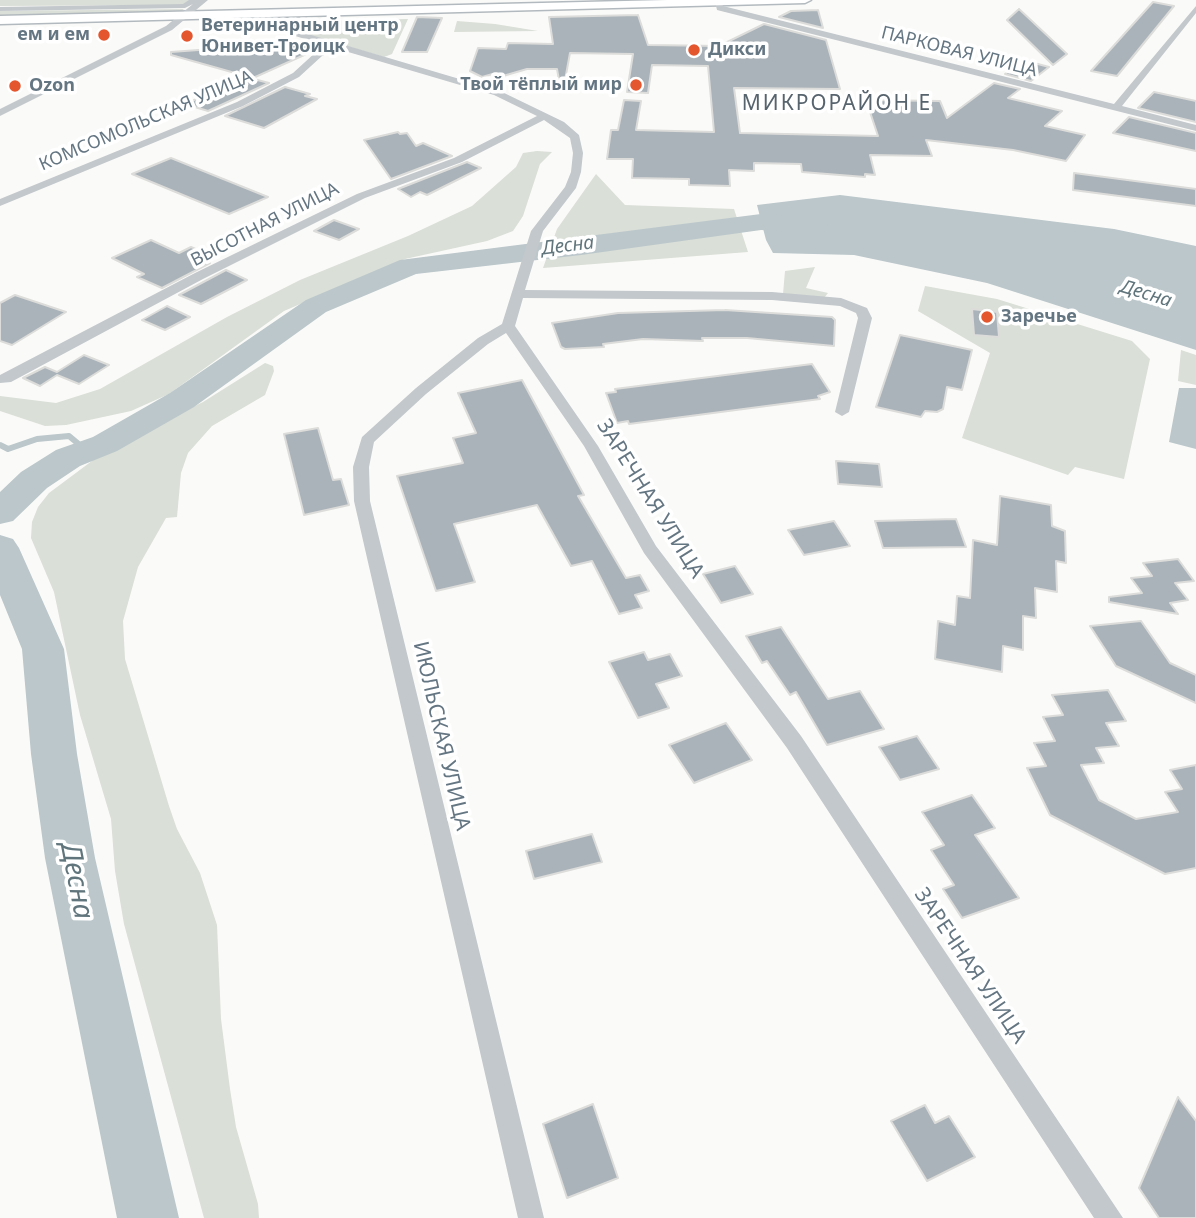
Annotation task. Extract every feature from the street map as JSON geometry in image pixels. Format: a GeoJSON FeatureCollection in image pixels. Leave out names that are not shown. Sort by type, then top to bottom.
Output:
{"type":"FeatureCollection","features":[{"type":"Feature","properties":{"kind":"main road"},"geometry":{"type":"LineString","coordinates":[[0,20],[805,0]]}},
{"type":"Feature","properties":{"kind":"street"},"geometry":{"type":"LineString","coordinates":[[81,6],[92,0]]}},
{"type":"Feature","properties":{"kind":"street"},"geometry":{"type":"LineString","coordinates":[[0,9],[185,6],[195,0]]}},
{"type":"Feature","properties":{"kind":"street"},"geometry":{"type":"LineString","coordinates":[[0,113],[169,28],[204,0]]}},
{"type":"Feature","properties":{"kind":"street","name":"ПАРКОВАЯ УЛИЦА"},"geometry":{"type":"LineString","coordinates":[[718,3],[720,8],[1196,128]]}},
{"type":"Feature","properties":{"kind":"street"},"geometry":{"type":"LineString","coordinates":[[1116,108],[1196,8]]}},
{"type":"Feature","properties":{"kind":"street"},"geometry":{"type":"LineString","coordinates":[[261,15],[261,21],[271,26],[497,93],[560,124],[575,137],[578,153],[570,188],[537,231],[508,326]]}},
{"type":"Feature","properties":{"kind":"street","name":"КОМСОМОЛЬСКАЯ УЛИЦА"},"geometry":{"type":"LineString","coordinates":[[0,203],[240,104],[296,75],[319,54],[338,45]]}},
{"type":"Feature","properties":{"kind":"street","name":"ВЫСОТНАЯ УЛИЦА"},"geometry":{"type":"LineString","coordinates":[[3,379],[199,276],[361,196],[457,160],[545,116]]}},
{"type":"Feature","properties":{"kind":"street"},"geometry":{"type":"LineString","coordinates":[[516,294],[772,296],[841,302],[854,306],[862,311],[865,318],[842,412]]}},
{"type":"Feature","properties":{"kind":"street","name":"ИЮЛЬСКАЯ УЛИЦА"},"geometry":{"type":"LineString","coordinates":[[508,326],[483,341],[421,391],[367,440],[361,467],[362,501],[531,1218]]}},
{"type":"Feature","properties":{"kind":"street","name":"ЗАРЕЧНАЯ УЛИЦА"},"geometry":{"type":"LineString","coordinates":[[508,326],[591,446],[650,549],[794,742],[1110,1218]]}},
{"type":"Feature","properties":{"kind":"shaded area"},"geometry":{"type":"Polygon","coordinates":[[[0,0],[197,0],[189,5],[0,6],[0,0]]]}},
{"type":"Feature","properties":{"kind":"shaded area"},"geometry":{"type":"Polygon","coordinates":[[[184,9],[175,16],[0,19],[0,11],[184,9]]]}},
{"type":"Feature","properties":{"kind":"shaded area"},"geometry":{"type":"Polygon","coordinates":[[[408,19],[392,54],[384,57],[281,27],[278,22],[408,19]]]}},
{"type":"Feature","properties":{"kind":"shaded area"},"geometry":{"type":"Polygon","coordinates":[[[457,21],[495,24],[538,31],[454,32],[457,21]]]}},
{"type":"Feature","properties":{"kind":"shaded area"},"geometry":{"type":"Polygon","coordinates":[[[552,152],[540,164],[523,216],[513,231],[487,241],[405,259],[284,311],[169,394],[131,411],[66,425],[45,426],[0,411],[0,396],[56,403],[100,389],[227,317],[300,280],[408,236],[472,206],[516,167],[523,153],[552,152]]]}},
{"type":"Feature","properties":{"kind":"shaded area"},"geometry":{"type":"Polygon","coordinates":[[[596,174],[625,205],[734,209],[748,252],[543,268],[557,229],[596,174]]]}},
{"type":"Feature","properties":{"kind":"shaded area"},"geometry":{"type":"Polygon","coordinates":[[[815,267],[806,288],[828,293],[824,298],[783,294],[785,271],[815,267]]]}},
{"type":"Feature","properties":{"kind":"shaded area"},"geometry":{"type":"Polygon","coordinates":[[[925,286],[997,299],[1132,341],[1150,359],[1124,479],[1075,467],[1068,475],[962,438],[990,353],[918,311],[925,286]]]}},
{"type":"Feature","properties":{"kind":"shaded area"},"geometry":{"type":"Polygon","coordinates":[[[1181,350],[1196,355],[1196,385],[1178,381],[1181,350]]]}},
{"type":"Feature","properties":{"kind":"shaded area"},"geometry":{"type":"Polygon","coordinates":[[[265,363],[273,366],[274,371],[265,395],[212,426],[188,453],[181,473],[177,517],[166,518],[138,567],[123,621],[125,659],[169,806],[177,829],[200,873],[217,925],[221,1019],[230,1089],[236,1127],[258,1204],[259,1218],[204,1218],[124,924],[115,871],[111,819],[80,715],[54,592],[31,538],[32,522],[38,507],[49,493],[108,449],[203,402],[265,363]]]}},
{"type":"Feature","properties":{"kind":"water"},"geometry":{"type":"Polygon","coordinates":[[[840,195],[1114,229],[1196,246],[1196,350],[987,283],[854,255],[773,253],[766,240],[757,205],[840,195]]]}},
{"type":"Feature","properties":{"kind":"water"},"geometry":{"type":"Polygon","coordinates":[[[1179,388],[1196,388],[1196,449],[1169,442],[1179,388]]]}},
{"type":"Feature","properties":{"kind":"building"},"geometry":{"type":"Polygon","coordinates":[[[1153,2],[1174,6],[1117,76],[1091,71],[1153,2]]]}},
{"type":"Feature","properties":{"kind":"building"},"geometry":{"type":"Polygon","coordinates":[[[1019,9],[1067,54],[1053,65],[1007,20],[1019,9]]]}},
{"type":"Feature","properties":{"kind":"building"},"geometry":{"type":"Polygon","coordinates":[[[818,10],[823,28],[779,17],[791,11],[818,10]]]}},
{"type":"Feature","properties":{"kind":"building"},"geometry":{"type":"Polygon","coordinates":[[[638,15],[648,45],[719,46],[764,24],[826,40],[840,89],[734,88],[740,133],[878,136],[866,100],[940,101],[947,118],[994,83],[1020,89],[1008,98],[1062,111],[1045,126],[1085,135],[1066,161],[1013,150],[926,140],[932,156],[870,155],[875,175],[865,174],[865,177],[802,172],[801,164],[754,163],[754,171],[729,170],[730,186],[689,185],[689,179],[632,178],[633,159],[607,159],[611,130],[618,130],[624,100],[641,101],[636,130],[714,132],[708,66],[652,65],[648,93],[627,92],[633,54],[570,53],[563,91],[557,69],[527,69],[503,76],[496,73],[482,77],[470,71],[478,48],[506,49],[508,43],[553,44],[549,17],[638,15]]]}},
{"type":"Feature","properties":{"kind":"building"},"geometry":{"type":"Polygon","coordinates":[[[417,17],[442,18],[427,52],[402,52],[417,17]]]}},
{"type":"Feature","properties":{"kind":"building"},"geometry":{"type":"Polygon","coordinates":[[[308,42],[322,47],[253,78],[171,55],[171,52],[308,42]]]}},
{"type":"Feature","properties":{"kind":"building"},"geometry":{"type":"Polygon","coordinates":[[[1023,60],[1049,67],[1031,81],[1005,74],[1023,60]]]}},
{"type":"Feature","properties":{"kind":"building"},"geometry":{"type":"Polygon","coordinates":[[[246,77],[269,83],[208,111],[185,104],[246,77]]]}},
{"type":"Feature","properties":{"kind":"building"},"geometry":{"type":"Polygon","coordinates":[[[285,87],[310,94],[305,96],[317,99],[264,128],[225,116],[285,87]]]}},
{"type":"Feature","properties":{"kind":"building"},"geometry":{"type":"Polygon","coordinates":[[[1154,92],[1196,101],[1196,122],[1138,108],[1154,92]]]}},
{"type":"Feature","properties":{"kind":"building"},"geometry":{"type":"Polygon","coordinates":[[[1129,117],[1196,133],[1196,151],[1113,133],[1129,117]]]}},
{"type":"Feature","properties":{"kind":"building"},"geometry":{"type":"Polygon","coordinates":[[[398,132],[407,133],[416,146],[423,143],[452,156],[391,179],[364,140],[398,132]]]}},
{"type":"Feature","properties":{"kind":"building"},"geometry":{"type":"Polygon","coordinates":[[[171,158],[268,197],[229,214],[132,174],[171,158]]]}},
{"type":"Feature","properties":{"kind":"building"},"geometry":{"type":"Polygon","coordinates":[[[467,162],[481,168],[427,195],[420,192],[411,197],[398,189],[467,162]]]}},
{"type":"Feature","properties":{"kind":"building"},"geometry":{"type":"Polygon","coordinates":[[[1074,173],[1196,189],[1196,206],[1073,190],[1074,173]]]}},
{"type":"Feature","properties":{"kind":"building"},"geometry":{"type":"Polygon","coordinates":[[[334,220],[359,229],[339,240],[314,231],[334,220]]]}},
{"type":"Feature","properties":{"kind":"building"},"geometry":{"type":"Polygon","coordinates":[[[151,240],[179,253],[191,247],[214,257],[206,261],[210,263],[162,288],[137,277],[144,274],[112,258],[151,240]]]}},
{"type":"Feature","properties":{"kind":"building"},"geometry":{"type":"Polygon","coordinates":[[[226,270],[247,280],[201,304],[179,295],[226,270]]]}},
{"type":"Feature","properties":{"kind":"building"},"geometry":{"type":"Polygon","coordinates":[[[15,295],[66,312],[12,345],[0,341],[0,303],[15,295]]]}},
{"type":"Feature","properties":{"kind":"building"},"geometry":{"type":"Polygon","coordinates":[[[167,306],[190,317],[165,330],[142,320],[167,306]]]}},
{"type":"Feature","properties":{"kind":"building"},"geometry":{"type":"Polygon","coordinates":[[[972,309],[997,312],[999,337],[974,335],[972,309]]]}},
{"type":"Feature","properties":{"kind":"building"},"geometry":{"type":"Polygon","coordinates":[[[725,310],[832,317],[835,320],[834,346],[747,338],[702,338],[703,341],[643,339],[603,344],[604,347],[565,349],[561,347],[552,323],[618,313],[725,310]]]}},
{"type":"Feature","properties":{"kind":"building"},"geometry":{"type":"Polygon","coordinates":[[[900,335],[972,350],[962,390],[947,387],[943,409],[937,412],[925,411],[921,417],[876,407],[900,335]]]}},
{"type":"Feature","properties":{"kind":"building"},"geometry":{"type":"Polygon","coordinates":[[[84,355],[109,365],[79,384],[57,375],[40,386],[23,378],[45,367],[57,372],[84,355]]]}},
{"type":"Feature","properties":{"kind":"building"},"geometry":{"type":"Polygon","coordinates":[[[812,364],[830,392],[818,396],[820,399],[629,424],[628,421],[617,423],[606,393],[616,392],[615,389],[812,364]]]}},
{"type":"Feature","properties":{"kind":"building"},"geometry":{"type":"Polygon","coordinates":[[[522,380],[584,495],[578,496],[626,578],[640,575],[649,591],[635,595],[642,608],[619,614],[592,561],[571,566],[537,505],[454,524],[475,582],[436,591],[397,476],[463,463],[453,438],[476,433],[458,393],[522,380]]]}},
{"type":"Feature","properties":{"kind":"building"},"geometry":{"type":"Polygon","coordinates":[[[318,428],[333,480],[341,479],[349,505],[304,515],[284,434],[318,428]]]}},
{"type":"Feature","properties":{"kind":"building"},"geometry":{"type":"Polygon","coordinates":[[[836,461],[879,464],[882,487],[838,484],[836,461]]]}},
{"type":"Feature","properties":{"kind":"building"},"geometry":{"type":"Polygon","coordinates":[[[1000,496],[1051,505],[1052,526],[1065,531],[1066,563],[1056,561],[1057,592],[1035,588],[1036,618],[1023,616],[1023,650],[1003,646],[1002,672],[935,659],[938,621],[955,625],[957,596],[970,598],[973,540],[997,545],[1000,496]]]}},
{"type":"Feature","properties":{"kind":"building"},"geometry":{"type":"Polygon","coordinates":[[[956,519],[966,547],[883,548],[875,521],[956,519]]]}},
{"type":"Feature","properties":{"kind":"building"},"geometry":{"type":"Polygon","coordinates":[[[834,521],[850,546],[804,555],[788,530],[834,521]]]}},
{"type":"Feature","properties":{"kind":"building"},"geometry":{"type":"Polygon","coordinates":[[[1178,559],[1194,581],[1175,583],[1188,600],[1170,603],[1178,614],[1109,602],[1109,597],[1142,593],[1131,578],[1152,576],[1143,563],[1178,559]]]}},
{"type":"Feature","properties":{"kind":"building"},"geometry":{"type":"Polygon","coordinates":[[[735,566],[753,594],[721,603],[703,574],[735,566]]]}},
{"type":"Feature","properties":{"kind":"building"},"geometry":{"type":"Polygon","coordinates":[[[1141,621],[1170,663],[1196,675],[1196,703],[1116,666],[1090,626],[1141,621]]]}},
{"type":"Feature","properties":{"kind":"building"},"geometry":{"type":"Polygon","coordinates":[[[781,627],[828,699],[860,691],[884,729],[827,745],[796,692],[790,695],[767,661],[762,663],[746,636],[781,627]]]}},
{"type":"Feature","properties":{"kind":"building"},"geometry":{"type":"Polygon","coordinates":[[[644,652],[648,660],[670,654],[682,676],[656,684],[669,708],[638,718],[609,662],[644,652]]]}},
{"type":"Feature","properties":{"kind":"building"},"geometry":{"type":"Polygon","coordinates":[[[1108,690],[1126,721],[1106,723],[1119,746],[1096,748],[1104,763],[1081,765],[1099,800],[1136,819],[1178,812],[1165,792],[1182,789],[1170,770],[1196,765],[1196,868],[1165,874],[1050,815],[1027,768],[1046,766],[1034,743],[1055,741],[1043,717],[1063,715],[1052,695],[1108,690]]]}},
{"type":"Feature","properties":{"kind":"building"},"geometry":{"type":"Polygon","coordinates":[[[726,723],[752,760],[694,783],[669,745],[726,723]]]}},
{"type":"Feature","properties":{"kind":"building"},"geometry":{"type":"Polygon","coordinates":[[[917,736],[939,769],[900,780],[879,747],[917,736]]]}},
{"type":"Feature","properties":{"kind":"building"},"geometry":{"type":"Polygon","coordinates":[[[972,795],[995,828],[975,835],[1019,898],[962,918],[943,889],[954,885],[931,850],[944,845],[922,812],[972,795]]]}},
{"type":"Feature","properties":{"kind":"building"},"geometry":{"type":"Polygon","coordinates":[[[592,834],[602,862],[534,879],[526,851],[592,834]]]}},
{"type":"Feature","properties":{"kind":"building"},"geometry":{"type":"Polygon","coordinates":[[[1178,1097],[1196,1121],[1196,1218],[1159,1218],[1139,1188],[1178,1097]]]}},
{"type":"Feature","properties":{"kind":"building"},"geometry":{"type":"Polygon","coordinates":[[[593,1104],[618,1178],[567,1198],[543,1124],[593,1104]]]}},
{"type":"Feature","properties":{"kind":"building"},"geometry":{"type":"Polygon","coordinates":[[[925,1105],[935,1123],[949,1116],[975,1157],[927,1181],[891,1121],[925,1105]]]}},
{"type":"Feature","properties":{"kind":"waterway","name":"Десна"},"geometry":{"type":"LineString","coordinates":[[0,512],[34,480],[68,458],[105,444],[182,400],[316,306],[410,266],[581,247],[761,222],[815,225]]}},
{"type":"Feature","properties":{"kind":"waterway"},"geometry":{"type":"LineString","coordinates":[[0,445],[8,449],[37,439],[69,436],[87,451]]}},
{"type":"Feature","properties":{"kind":"waterway","name":"Десна"},"geometry":{"type":"LineString","coordinates":[[0,548],[43,649],[54,754],[70,858],[148,1218]]}},
{"type":"Feature","properties":{"kind":"place","name":"ем и ем"},"geometry":{"type":"Point","coordinates":[104,35]}},
{"type":"Feature","properties":{"kind":"place","name":"Ветеринарный центр Юнивет-Троицк"},"geometry":{"type":"Point","coordinates":[187,36]}},
{"type":"Feature","properties":{"kind":"place","name":"Дикси"},"geometry":{"type":"Point","coordinates":[694,50]}},
{"type":"Feature","properties":{"kind":"place","name":"Твой тёплый мир"},"geometry":{"type":"Point","coordinates":[636,85]}},
{"type":"Feature","properties":{"kind":"place","name":"Ozon"},"geometry":{"type":"Point","coordinates":[15,86]}},
{"type":"Feature","properties":{"kind":"place","name":"Заречье"},"geometry":{"type":"Point","coordinates":[987,317]}},
{"type":"Feature","properties":{"kind":"district","name":"МИКРОРАЙОН Е"},"geometry":{"type":"Point","coordinates":[837,104]}}]}
